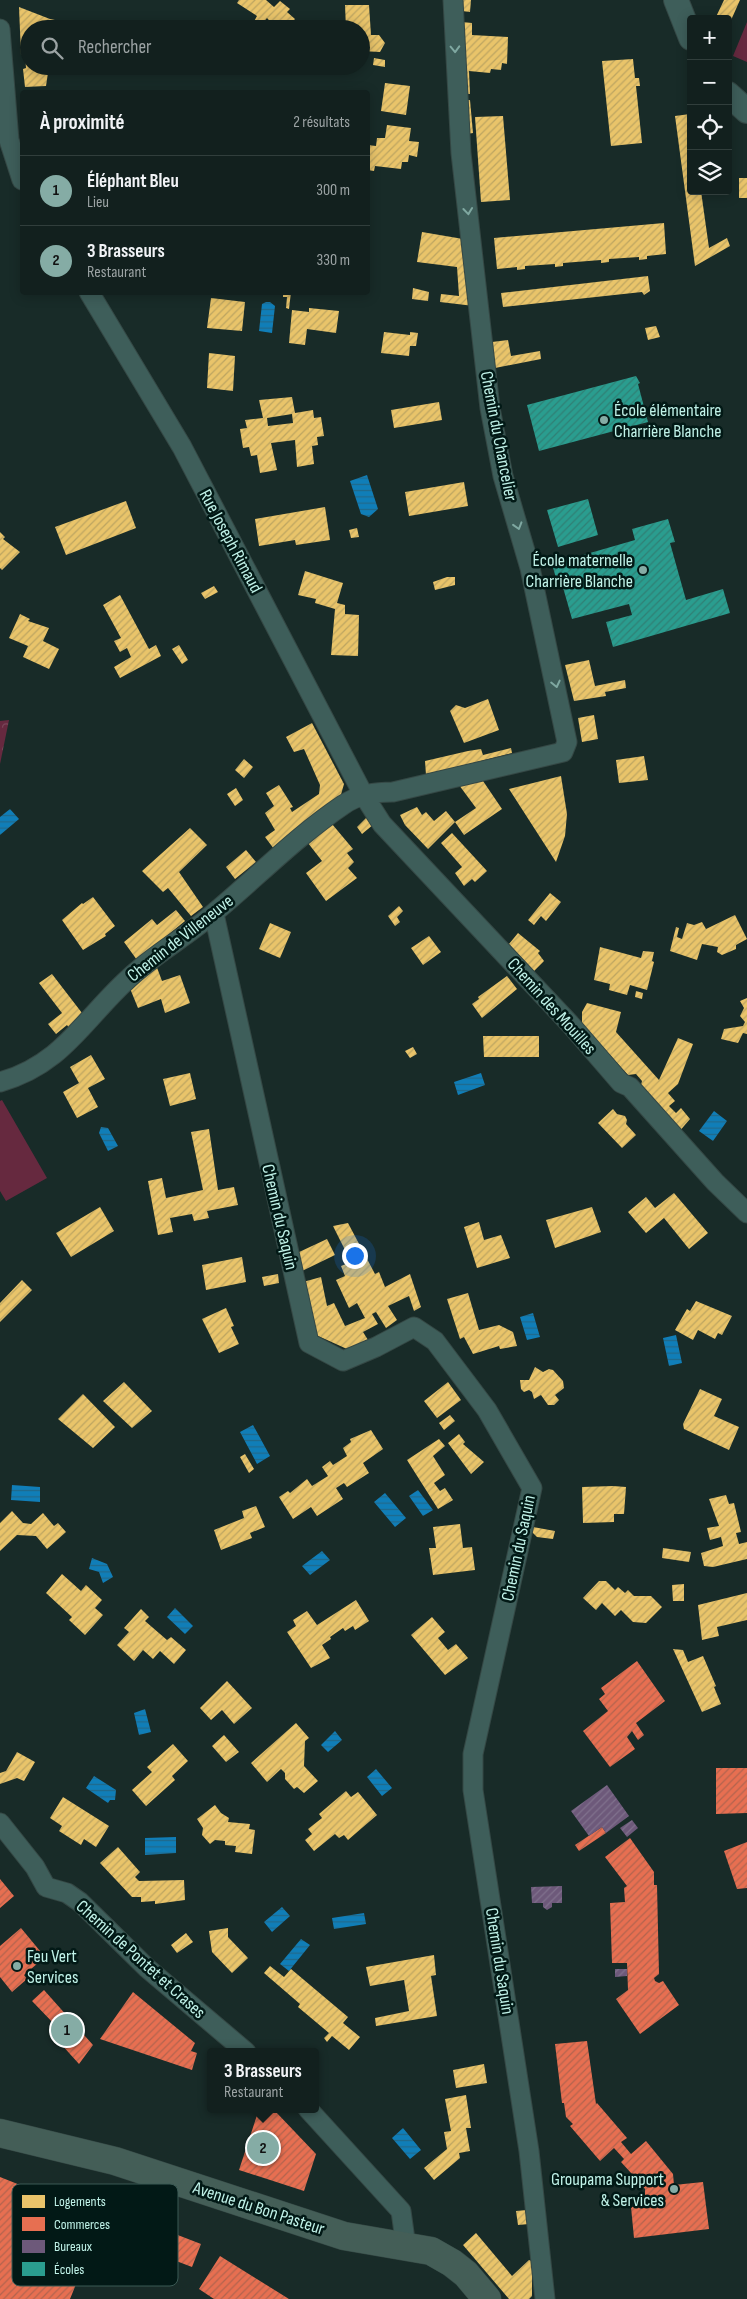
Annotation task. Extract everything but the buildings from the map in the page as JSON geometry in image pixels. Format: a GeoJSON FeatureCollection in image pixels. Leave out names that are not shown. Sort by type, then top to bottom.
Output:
{"type":"FeatureCollection","features":[{"type":"Feature","properties":{"kind":"main road","name":"Avenue du Bon Pasteur"},"geometry":{"type":"LineString","coordinates":[[0,2120],[62,2136],[115,2161]]}},
{"type":"Feature","properties":{"kind":"main road","name":"Avenue du Bon Pasteur"},"geometry":{"type":"LineString","coordinates":[[0,2134],[115,2161],[344,2236],[406,2247]]}},
{"type":"Feature","properties":{"kind":"main road"},"geometry":{"type":"LineString","coordinates":[[406,2247],[431,2251],[452,2263],[466,2274],[487,2299]]}},
{"type":"Feature","properties":{"kind":"street","name":"Chemin du Chancelier"},"geometry":{"type":"LineString","coordinates":[[363,794],[394,792],[563,752],[567,742],[530,568],[503,476],[490,408],[461,153],[454,0]]}},
{"type":"Feature","properties":{"kind":"street"},"geometry":{"type":"LineString","coordinates":[[676,0],[687,28]]}},
{"type":"Feature","properties":{"kind":"street"},"geometry":{"type":"LineString","coordinates":[[0,29],[9,140],[20,174]]}},
{"type":"Feature","properties":{"kind":"street"},"geometry":{"type":"LineString","coordinates":[[732,98],[747,111]]}},
{"type":"Feature","properties":{"kind":"street","name":"Rue Joseph Rimaud"},"geometry":{"type":"LineString","coordinates":[[91,295],[182,448],[363,794]]}},
{"type":"Feature","properties":{"kind":"street","name":"Chemin de Villeneuve"},"geometry":{"type":"LineString","coordinates":[[0,1082],[23,1076],[65,1046],[128,978],[214,914],[302,837],[344,804],[363,794]]}},
{"type":"Feature","properties":{"kind":"street","name":"Chemin des Mouilles"},"geometry":{"type":"LineString","coordinates":[[363,794],[382,824],[570,1024],[621,1082],[630,1087],[715,1182],[747,1213]]}},
{"type":"Feature","properties":{"kind":"street","name":"Chemin du Saquin"},"geometry":{"type":"LineString","coordinates":[[214,914],[309,1343],[343,1361],[376,1347],[414,1327],[435,1341],[487,1410],[532,1488],[473,1754],[473,1790],[528,2141],[545,2299]]}},
{"type":"Feature","properties":{"kind":"street","name":"Chemin de Pontet et Crases"},"geometry":{"type":"LineString","coordinates":[[0,1823],[35,1867],[46,1887],[67,1893],[80,1902],[146,1968],[241,2048]]}},
{"type":"Feature","properties":{"kind":"street"},"geometry":{"type":"LineString","coordinates":[[312,2113],[401,2211],[406,2247]]}},
{"type":"Feature","properties":{"kind":"green space"},"geometry":{"type":"Polygon","coordinates":[[[747,22],[747,62],[733,56],[747,22]]]}},
{"type":"Feature","properties":{"kind":"green space"},"geometry":{"type":"Polygon","coordinates":[[[9,720],[0,764],[0,721],[9,720]]]}},
{"type":"Feature","properties":{"kind":"green space"},"geometry":{"type":"Polygon","coordinates":[[[2,1100],[47,1178],[6,1201],[0,1191],[0,1101],[2,1100]]]}},
{"type":"Feature","properties":{"kind":"water"},"geometry":{"type":"Polygon","coordinates":[[[270,302],[275,306],[272,333],[259,331],[262,304],[270,302]]]}},
{"type":"Feature","properties":{"kind":"water"},"geometry":{"type":"Polygon","coordinates":[[[367,475],[378,509],[369,517],[361,514],[350,481],[367,475]]]}},
{"type":"Feature","properties":{"kind":"water"},"geometry":{"type":"Polygon","coordinates":[[[10,809],[19,819],[0,835],[0,817],[10,809]]]}},
{"type":"Feature","properties":{"kind":"water"},"geometry":{"type":"Polygon","coordinates":[[[481,1073],[485,1085],[458,1095],[454,1082],[481,1073]]]}},
{"type":"Feature","properties":{"kind":"water"},"geometry":{"type":"Polygon","coordinates":[[[714,1111],[727,1121],[713,1141],[699,1131],[714,1111]]]}},
{"type":"Feature","properties":{"kind":"water"},"geometry":{"type":"Polygon","coordinates":[[[101,1127],[108,1128],[118,1146],[108,1151],[99,1133],[101,1127]]]}},
{"type":"Feature","properties":{"kind":"water"},"geometry":{"type":"Polygon","coordinates":[[[533,1313],[540,1337],[527,1340],[520,1317],[533,1313]]]}},
{"type":"Feature","properties":{"kind":"water"},"geometry":{"type":"Polygon","coordinates":[[[676,1335],[682,1363],[669,1366],[663,1338],[676,1335]]]}},
{"type":"Feature","properties":{"kind":"water"},"geometry":{"type":"Polygon","coordinates":[[[253,1425],[270,1456],[257,1464],[240,1432],[253,1425]]]}},
{"type":"Feature","properties":{"kind":"water"},"geometry":{"type":"Polygon","coordinates":[[[12,1485],[40,1487],[40,1502],[11,1500],[12,1485]]]}},
{"type":"Feature","properties":{"kind":"water"},"geometry":{"type":"Polygon","coordinates":[[[418,1490],[433,1510],[423,1516],[409,1496],[418,1490]]]}},
{"type":"Feature","properties":{"kind":"water"},"geometry":{"type":"Polygon","coordinates":[[[385,1493],[406,1518],[395,1527],[374,1502],[385,1493]]]}},
{"type":"Feature","properties":{"kind":"water"},"geometry":{"type":"Polygon","coordinates":[[[322,1551],[330,1560],[310,1575],[302,1566],[322,1551]]]}},
{"type":"Feature","properties":{"kind":"water"},"geometry":{"type":"Polygon","coordinates":[[[92,1558],[107,1564],[113,1577],[103,1583],[99,1572],[89,1569],[92,1558]]]}},
{"type":"Feature","properties":{"kind":"water"},"geometry":{"type":"Polygon","coordinates":[[[175,1608],[193,1626],[185,1634],[167,1617],[175,1608]]]}},
{"type":"Feature","properties":{"kind":"water"},"geometry":{"type":"Polygon","coordinates":[[[145,1709],[151,1732],[139,1735],[134,1713],[145,1709]]]}},
{"type":"Feature","properties":{"kind":"water"},"geometry":{"type":"Polygon","coordinates":[[[335,1731],[342,1740],[328,1752],[321,1745],[335,1731]]]}},
{"type":"Feature","properties":{"kind":"water"},"geometry":{"type":"Polygon","coordinates":[[[376,1769],[392,1788],[382,1796],[367,1777],[376,1769]]]}},
{"type":"Feature","properties":{"kind":"water"},"geometry":{"type":"Polygon","coordinates":[[[94,1776],[116,1790],[115,1800],[110,1800],[108,1803],[86,1788],[94,1776]]]}},
{"type":"Feature","properties":{"kind":"water"},"geometry":{"type":"Polygon","coordinates":[[[176,1837],[176,1853],[145,1855],[145,1838],[176,1837]]]}},
{"type":"Feature","properties":{"kind":"water"},"geometry":{"type":"Polygon","coordinates":[[[282,1907],[290,1916],[272,1932],[264,1922],[282,1907]]]}},
{"type":"Feature","properties":{"kind":"water"},"geometry":{"type":"Polygon","coordinates":[[[364,1913],[366,1924],[334,1929],[332,1918],[364,1913]]]}},
{"type":"Feature","properties":{"kind":"water"},"geometry":{"type":"Polygon","coordinates":[[[301,1939],[310,1945],[289,1971],[280,1964],[301,1939]]]}},
{"type":"Feature","properties":{"kind":"water"},"geometry":{"type":"Polygon","coordinates":[[[403,2128],[421,2150],[410,2159],[392,2138],[403,2128]]]}},
{"type":"Feature","properties":{"kind":"place","name":"École élémentaire Charrière Blanche"},"geometry":{"type":"Point","coordinates":[604,420]}},
{"type":"Feature","properties":{"kind":"place","name":"École maternelle Charrière Blanche"},"geometry":{"type":"Point","coordinates":[643,570]}},
{"type":"Feature","properties":{"kind":"place","name":"Feu Vert Services"},"geometry":{"type":"Point","coordinates":[17,1966]}},
{"type":"Feature","properties":{"kind":"place","name":"Éléphant Bleu"},"geometry":{"type":"Point","coordinates":[67,2030]}},
{"type":"Feature","properties":{"kind":"place","name":"3 Brasseurs"},"geometry":{"type":"Point","coordinates":[263,2148]}},
{"type":"Feature","properties":{"kind":"place","name":"Groupama Support & Services"},"geometry":{"type":"Point","coordinates":[674,2189]}}]}
